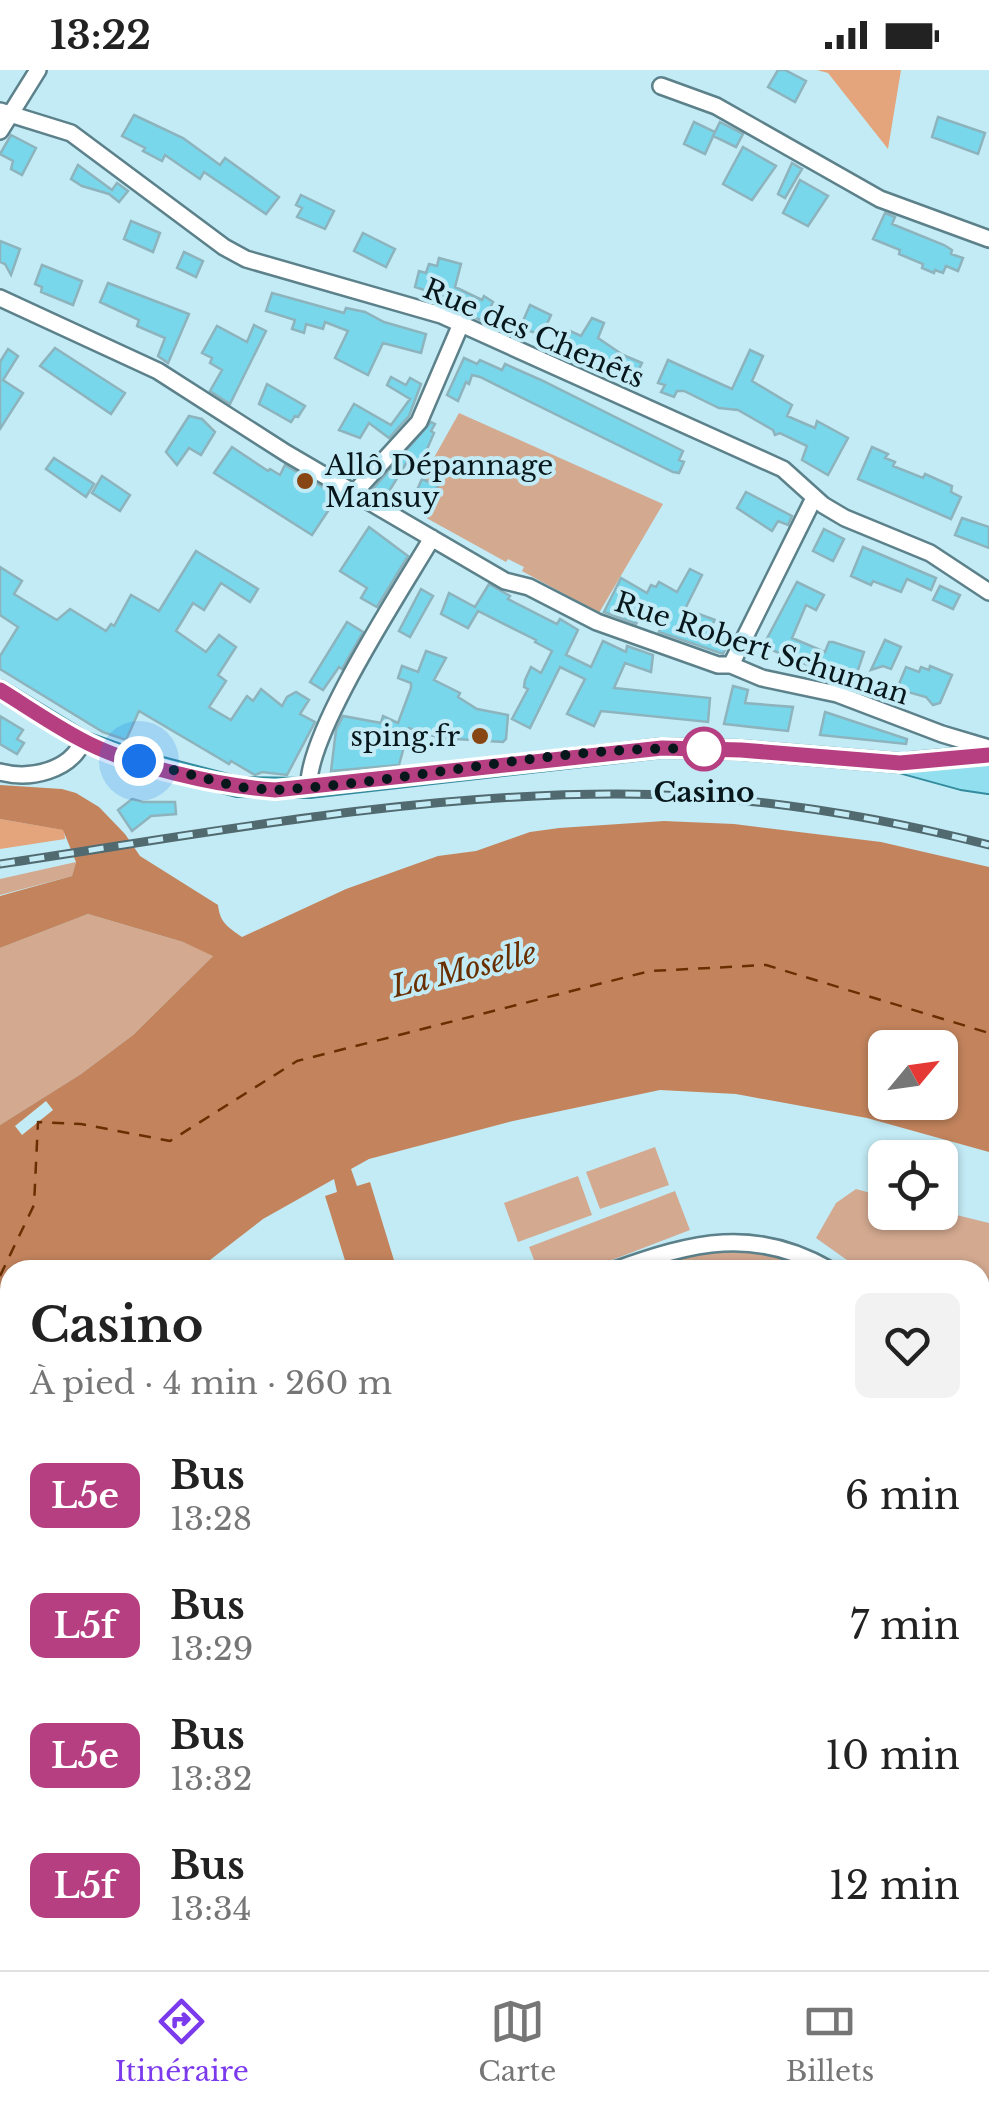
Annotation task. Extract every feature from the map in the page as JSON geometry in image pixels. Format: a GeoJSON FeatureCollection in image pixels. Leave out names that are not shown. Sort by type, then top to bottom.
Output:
{"type":"FeatureCollection","features":[{"type":"Feature","properties":{"kind":"main road"},"geometry":{"type":"LineString","coordinates":[[0,690],[83,741],[139,761],[238,787],[309,788],[662,748],[741,750],[989,770]]}},
{"type":"Feature","properties":{"kind":"main road"},"geometry":{"type":"LineString","coordinates":[[900,763],[989,752]]}},
{"type":"Feature","properties":{"kind":"main road"},"geometry":{"type":"LineString","coordinates":[[900,763],[989,784]]}},
{"type":"Feature","properties":{"kind":"street"},"geometry":{"type":"LineString","coordinates":[[0,131],[6,112],[38,70]]}},
{"type":"Feature","properties":{"kind":"street"},"geometry":{"type":"LineString","coordinates":[[662,86],[716,106],[880,199],[989,239]]}},
{"type":"Feature","properties":{"kind":"street","name":"Rue des Chenêts"},"geometry":{"type":"LineString","coordinates":[[6,112],[70,133],[224,247],[246,259],[441,314],[784,469],[814,498],[845,518],[930,553],[989,592]]}},
{"type":"Feature","properties":{"kind":"street","name":"Rue Robert Schuman"},"geometry":{"type":"LineString","coordinates":[[0,298],[158,371],[286,453],[432,538],[506,580],[529,587],[597,622],[718,666],[731,665],[762,678],[837,694],[989,752]]}},
{"type":"Feature","properties":{"kind":"street"},"geometry":{"type":"LineString","coordinates":[[355,492],[418,422],[461,324]]}},
{"type":"Feature","properties":{"kind":"street"},"geometry":{"type":"LineString","coordinates":[[731,665],[814,498]]}},
{"type":"Feature","properties":{"kind":"street"},"geometry":{"type":"LineString","coordinates":[[309,788],[308,775],[326,725],[432,538]]}},
{"type":"Feature","properties":{"kind":"street"},"geometry":{"type":"LineString","coordinates":[[0,772],[62,767],[72,761],[83,741]]}},
{"type":"Feature","properties":{"kind":"street"},"geometry":{"type":"LineString","coordinates":[[644,1260],[685,1246],[749,1242],[783,1247],[810,1260]]}},
{"type":"Feature","properties":{"kind":"shaded area"},"geometry":{"type":"Polygon","coordinates":[[[817,70],[901,70],[888,149],[828,73],[817,70]]]}},
{"type":"Feature","properties":{"kind":"shaded area"},"geometry":{"type":"Polygon","coordinates":[[[459,413],[663,504],[599,613],[522,571],[524,567],[508,559],[506,562],[421,515],[437,487],[422,479],[459,413]]]}},
{"type":"Feature","properties":{"kind":"shaded area"},"geometry":{"type":"Polygon","coordinates":[[[0,819],[64,830],[65,839],[0,849],[0,819]]]}},
{"type":"Feature","properties":{"kind":"shaded area"},"geometry":{"type":"Polygon","coordinates":[[[76,862],[72,876],[0,895],[0,879],[76,862]]]}},
{"type":"Feature","properties":{"kind":"shaded area"},"geometry":{"type":"Polygon","coordinates":[[[88,914],[214,955],[133,1035],[81,1074],[0,1125],[0,948],[88,914]]]}},
{"type":"Feature","properties":{"kind":"shaded area"},"geometry":{"type":"Polygon","coordinates":[[[655,1147],[669,1185],[600,1209],[586,1172],[655,1147]]]}},
{"type":"Feature","properties":{"kind":"shaded area"},"geometry":{"type":"Polygon","coordinates":[[[578,1176],[592,1215],[518,1242],[504,1203],[578,1176]]]}},
{"type":"Feature","properties":{"kind":"shaded area"},"geometry":{"type":"Polygon","coordinates":[[[856,1189],[868,1192],[868,1230],[958,1230],[958,1215],[989,1223],[989,1260],[847,1260],[816,1238],[836,1203],[856,1189]]]}},
{"type":"Feature","properties":{"kind":"shaded area"},"geometry":{"type":"Polygon","coordinates":[[[675,1191],[690,1230],[612,1260],[534,1260],[529,1247],[675,1191]]]}},
{"type":"Feature","properties":{"kind":"shaded area"},"geometry":{"type":"Polygon","coordinates":[[[711,1250],[751,1252],[788,1260],[667,1260],[711,1250]]]}},
{"type":"Feature","properties":{"kind":"water","name":"La Moselle"},"geometry":{"type":"Polygon","coordinates":[[[0,785],[62,789],[99,807],[140,856],[218,905],[223,920],[242,937],[346,889],[438,856],[476,851],[530,832],[559,828],[664,821],[734,824],[881,842],[989,867],[989,1152],[958,1143],[958,1140],[874,1120],[958,1120],[958,1030],[868,1030],[868,1118],[736,1094],[660,1090],[513,1121],[369,1159],[351,1169],[357,1186],[370,1182],[394,1260],[345,1260],[325,1196],[337,1192],[334,1179],[263,1219],[210,1260],[0,1260],[0,1125],[81,1074],[133,1035],[213,956],[183,942],[88,914],[0,948],[0,896],[72,876],[76,862],[63,830],[0,819],[0,785]]]}},
{"type":"Feature","properties":{"kind":"pier"},"geometry":{"type":"Polygon","coordinates":[[[46,1101],[53,1110],[22,1135],[15,1126],[46,1101]]]}},
{"type":"Feature","properties":{"kind":"building"},"geometry":{"type":"Polygon","coordinates":[[[778,70],[806,81],[795,102],[768,87],[778,70]]]}},
{"type":"Feature","properties":{"kind":"building"},"geometry":{"type":"Polygon","coordinates":[[[134,115],[183,138],[220,165],[225,158],[279,197],[266,214],[204,172],[200,179],[165,155],[162,161],[143,151],[145,148],[122,136],[134,115]]]}},
{"type":"Feature","properties":{"kind":"building"},"geometry":{"type":"Polygon","coordinates":[[[938,117],[985,133],[978,154],[932,137],[938,117]]]}},
{"type":"Feature","properties":{"kind":"building"},"geometry":{"type":"Polygon","coordinates":[[[694,122],[715,132],[705,154],[684,144],[694,122]]]}},
{"type":"Feature","properties":{"kind":"building"},"geometry":{"type":"Polygon","coordinates":[[[720,122],[743,134],[736,147],[713,136],[720,122]]]}},
{"type":"Feature","properties":{"kind":"building"},"geometry":{"type":"Polygon","coordinates":[[[11,135],[36,148],[22,175],[11,169],[13,161],[0,154],[11,135]]]}},
{"type":"Feature","properties":{"kind":"building"},"geometry":{"type":"Polygon","coordinates":[[[743,147],[776,166],[752,200],[723,184],[743,147]]]}},
{"type":"Feature","properties":{"kind":"building"},"geometry":{"type":"Polygon","coordinates":[[[792,163],[802,169],[785,198],[778,194],[792,163]]]}},
{"type":"Feature","properties":{"kind":"building"},"geometry":{"type":"Polygon","coordinates":[[[78,165],[112,190],[117,183],[128,191],[119,202],[109,194],[82,186],[71,179],[78,165]]]}},
{"type":"Feature","properties":{"kind":"building"},"geometry":{"type":"Polygon","coordinates":[[[800,180],[828,196],[808,226],[783,213],[800,180]]]}},
{"type":"Feature","properties":{"kind":"building"},"geometry":{"type":"Polygon","coordinates":[[[301,195],[334,211],[325,229],[297,217],[302,208],[296,205],[301,195]]]}},
{"type":"Feature","properties":{"kind":"building"},"geometry":{"type":"Polygon","coordinates":[[[885,213],[895,217],[892,224],[944,245],[952,250],[951,254],[963,258],[958,271],[946,266],[943,273],[934,273],[899,254],[900,250],[873,239],[885,213]]]}},
{"type":"Feature","properties":{"kind":"building"},"geometry":{"type":"Polygon","coordinates":[[[131,221],[160,233],[153,252],[124,239],[131,221]]]}},
{"type":"Feature","properties":{"kind":"building"},"geometry":{"type":"Polygon","coordinates":[[[363,233],[395,249],[386,267],[354,251],[363,233]]]}},
{"type":"Feature","properties":{"kind":"building"},"geometry":{"type":"Polygon","coordinates":[[[0,241],[20,249],[11,275],[0,262],[0,241]]]}},
{"type":"Feature","properties":{"kind":"building"},"geometry":{"type":"Polygon","coordinates":[[[184,252],[203,261],[196,277],[177,268],[184,252]]]}},
{"type":"Feature","properties":{"kind":"building"},"geometry":{"type":"Polygon","coordinates":[[[439,258],[461,264],[455,287],[493,302],[486,316],[480,320],[465,313],[469,305],[415,287],[419,271],[426,273],[429,264],[437,266],[439,258]]]}},
{"type":"Feature","properties":{"kind":"building"},"geometry":{"type":"Polygon","coordinates":[[[42,265],[82,281],[73,305],[41,292],[42,287],[35,284],[42,265]]]}},
{"type":"Feature","properties":{"kind":"building"},"geometry":{"type":"Polygon","coordinates":[[[108,283],[189,314],[168,363],[158,356],[165,338],[137,326],[139,320],[100,302],[108,283]]]}},
{"type":"Feature","properties":{"kind":"building"},"geometry":{"type":"Polygon","coordinates":[[[272,293],[344,313],[346,308],[365,312],[426,334],[421,353],[383,343],[368,375],[335,358],[348,331],[325,322],[323,329],[306,324],[304,333],[292,329],[295,320],[266,311],[272,293]]]}},
{"type":"Feature","properties":{"kind":"building"},"geometry":{"type":"Polygon","coordinates":[[[530,305],[551,315],[542,335],[520,328],[530,305]]]}},
{"type":"Feature","properties":{"kind":"building"},"geometry":{"type":"Polygon","coordinates":[[[592,318],[604,323],[598,338],[642,363],[632,383],[561,351],[570,331],[581,336],[592,318]]]}},
{"type":"Feature","properties":{"kind":"building"},"geometry":{"type":"Polygon","coordinates":[[[254,325],[266,331],[230,404],[210,391],[222,370],[202,353],[217,326],[247,342],[254,325]]]}},
{"type":"Feature","properties":{"kind":"building"},"geometry":{"type":"Polygon","coordinates":[[[55,348],[125,393],[111,414],[40,366],[55,348]]]}},
{"type":"Feature","properties":{"kind":"building"},"geometry":{"type":"Polygon","coordinates":[[[8,349],[18,356],[3,380],[23,393],[0,429],[0,362],[8,349]]]}},
{"type":"Feature","properties":{"kind":"building"},"geometry":{"type":"Polygon","coordinates":[[[750,350],[763,356],[752,381],[792,405],[787,416],[815,428],[817,421],[848,438],[828,475],[802,460],[807,446],[780,433],[775,435],[773,430],[738,410],[719,408],[684,391],[677,391],[674,397],[661,392],[665,385],[658,383],[668,360],[732,389],[750,350]]]}},
{"type":"Feature","properties":{"kind":"building"},"geometry":{"type":"Polygon","coordinates":[[[464,358],[502,370],[505,364],[683,451],[679,473],[480,377],[472,375],[458,401],[447,395],[464,358]]]}},
{"type":"Feature","properties":{"kind":"building"},"geometry":{"type":"Polygon","coordinates":[[[391,377],[406,385],[410,378],[421,384],[409,416],[389,438],[369,423],[360,438],[339,430],[354,404],[391,425],[410,399],[387,385],[391,377]]]}},
{"type":"Feature","properties":{"kind":"building"},"geometry":{"type":"Polygon","coordinates":[[[267,384],[305,406],[298,417],[291,422],[259,404],[267,384]]]}},
{"type":"Feature","properties":{"kind":"building"},"geometry":{"type":"Polygon","coordinates":[[[189,416],[202,419],[215,432],[201,455],[189,448],[177,465],[166,452],[189,416]]]}},
{"type":"Feature","properties":{"kind":"building"},"geometry":{"type":"Polygon","coordinates":[[[431,422],[435,424],[431,431],[434,433],[421,463],[410,457],[385,498],[372,490],[431,422]]]}},
{"type":"Feature","properties":{"kind":"building"},"geometry":{"type":"Polygon","coordinates":[[[232,447],[268,471],[280,475],[285,465],[338,496],[312,535],[214,473],[232,447]]]}},
{"type":"Feature","properties":{"kind":"building"},"geometry":{"type":"Polygon","coordinates":[[[872,447],[888,454],[885,458],[895,462],[893,466],[952,486],[951,492],[961,497],[951,519],[858,479],[872,447]]]}},
{"type":"Feature","properties":{"kind":"building"},"geometry":{"type":"Polygon","coordinates":[[[54,458],[94,484],[86,497],[46,469],[54,458]]]}},
{"type":"Feature","properties":{"kind":"building"},"geometry":{"type":"Polygon","coordinates":[[[102,476],[130,495],[120,511],[92,493],[102,476]]]}},
{"type":"Feature","properties":{"kind":"building"},"geometry":{"type":"Polygon","coordinates":[[[422,479],[438,486],[431,497],[417,490],[422,479]]]}},
{"type":"Feature","properties":{"kind":"building"},"geometry":{"type":"Polygon","coordinates":[[[746,492],[792,516],[788,525],[778,521],[772,531],[737,508],[746,492]]]}},
{"type":"Feature","properties":{"kind":"building"},"geometry":{"type":"Polygon","coordinates":[[[962,518],[989,527],[989,548],[955,535],[962,518]]]}},
{"type":"Feature","properties":{"kind":"building"},"geometry":{"type":"Polygon","coordinates":[[[369,527],[408,556],[377,607],[361,598],[367,588],[340,571],[369,527]]]}},
{"type":"Feature","properties":{"kind":"building"},"geometry":{"type":"Polygon","coordinates":[[[824,529],[844,539],[833,561],[813,551],[824,529]]]}},
{"type":"Feature","properties":{"kind":"building"},"geometry":{"type":"Polygon","coordinates":[[[863,547],[936,578],[931,590],[907,579],[901,592],[851,576],[863,547]]]}},
{"type":"Feature","properties":{"kind":"building"},"geometry":{"type":"Polygon","coordinates":[[[196,551],[258,589],[250,602],[221,583],[204,610],[193,603],[176,631],[206,652],[219,635],[236,647],[218,675],[226,681],[209,707],[231,720],[247,696],[253,701],[261,689],[282,706],[296,692],[309,700],[300,714],[315,722],[287,775],[255,775],[231,761],[229,764],[139,711],[126,740],[103,732],[0,669],[0,656],[18,627],[0,615],[0,567],[22,581],[14,594],[45,613],[57,620],[70,609],[106,631],[111,624],[114,626],[131,595],[159,611],[196,551]]]}},
{"type":"Feature","properties":{"kind":"building"},"geometry":{"type":"Polygon","coordinates":[[[690,569],[702,575],[685,609],[715,620],[709,630],[731,637],[723,654],[659,632],[663,621],[644,610],[636,624],[604,612],[621,578],[647,593],[651,585],[656,587],[659,582],[677,592],[690,569]]]}},
{"type":"Feature","properties":{"kind":"building"},"geometry":{"type":"Polygon","coordinates":[[[797,582],[824,595],[816,610],[806,605],[792,638],[825,652],[829,642],[833,642],[864,652],[856,676],[810,661],[808,665],[796,661],[784,649],[781,654],[763,646],[797,582]]]}},
{"type":"Feature","properties":{"kind":"building"},"geometry":{"type":"Polygon","coordinates":[[[489,584],[510,596],[508,599],[557,624],[560,619],[578,630],[566,655],[591,667],[603,641],[626,652],[627,646],[653,655],[651,672],[625,663],[614,688],[710,698],[708,722],[601,711],[594,726],[567,714],[585,679],[560,667],[530,728],[512,719],[528,689],[524,687],[531,667],[541,673],[552,651],[478,611],[468,628],[441,614],[449,593],[475,607],[489,584]]]}},
{"type":"Feature","properties":{"kind":"building"},"geometry":{"type":"Polygon","coordinates":[[[940,586],[960,595],[953,609],[933,600],[940,586]]]}},
{"type":"Feature","properties":{"kind":"building"},"geometry":{"type":"Polygon","coordinates":[[[421,589],[433,596],[410,637],[399,631],[421,589]]]}},
{"type":"Feature","properties":{"kind":"building"},"geometry":{"type":"Polygon","coordinates":[[[347,622],[363,632],[342,669],[339,667],[323,690],[310,682],[347,622]]]}},
{"type":"Feature","properties":{"kind":"building"},"geometry":{"type":"Polygon","coordinates":[[[885,640],[901,647],[891,669],[883,666],[871,670],[885,640]]]}},
{"type":"Feature","properties":{"kind":"building"},"geometry":{"type":"Polygon","coordinates":[[[426,651],[446,658],[434,680],[460,693],[458,697],[477,709],[508,715],[506,739],[503,742],[440,738],[409,728],[399,765],[331,771],[336,730],[343,716],[381,723],[383,716],[398,723],[411,688],[411,683],[398,678],[402,666],[418,672],[426,651]]]}},
{"type":"Feature","properties":{"kind":"building"},"geometry":{"type":"Polygon","coordinates":[[[930,666],[952,675],[940,703],[933,705],[926,697],[897,689],[906,667],[919,672],[921,667],[929,670],[930,666]]]}},
{"type":"Feature","properties":{"kind":"building"},"geometry":{"type":"Polygon","coordinates":[[[733,686],[748,690],[745,703],[793,707],[788,731],[724,724],[733,686]]]}},
{"type":"Feature","properties":{"kind":"building"},"geometry":{"type":"Polygon","coordinates":[[[825,712],[907,739],[906,744],[820,735],[825,712]]]}},
{"type":"Feature","properties":{"kind":"building"},"geometry":{"type":"Polygon","coordinates":[[[0,716],[23,730],[17,739],[24,743],[17,754],[0,744],[0,716]]]}},
{"type":"Feature","properties":{"kind":"building"},"geometry":{"type":"Polygon","coordinates":[[[132,799],[175,802],[176,814],[151,816],[132,831],[118,810],[132,799]]]}},
{"type":"Feature","properties":{"kind":"ferry route"},"geometry":{"type":"LineString","coordinates":[[8,1260],[34,1205],[38,1122],[81,1124],[170,1141],[297,1061],[650,971],[766,965],[989,1033]]}},
{"type":"Feature","properties":{"kind":"railway"},"geometry":{"type":"LineString","coordinates":[[0,864],[384,808],[616,794],[804,808],[989,845]]}},
{"type":"Feature","properties":{"kind":"bus line","name":"L5e"},"geometry":{"type":"LineString","coordinates":[[0,690],[83,741],[102,748],[238,787],[275,790],[662,748],[900,763],[989,755]]}},
{"type":"Feature","properties":{"kind":"place","name":"Allô Dépannage Mansuy"},"geometry":{"type":"Point","coordinates":[305,481]}},
{"type":"Feature","properties":{"kind":"place","name":"sping.fr"},"geometry":{"type":"Point","coordinates":[480,736]}},
{"type":"Feature","properties":{"kind":"place","name":"Casino"},"geometry":{"type":"Point","coordinates":[704,749]}},
{"type":"Feature","properties":{"kind":"route"},"geometry":{"type":"LineString","coordinates":[[139,761],[238,787],[275,790],[593,753],[704,749]]}}]}
